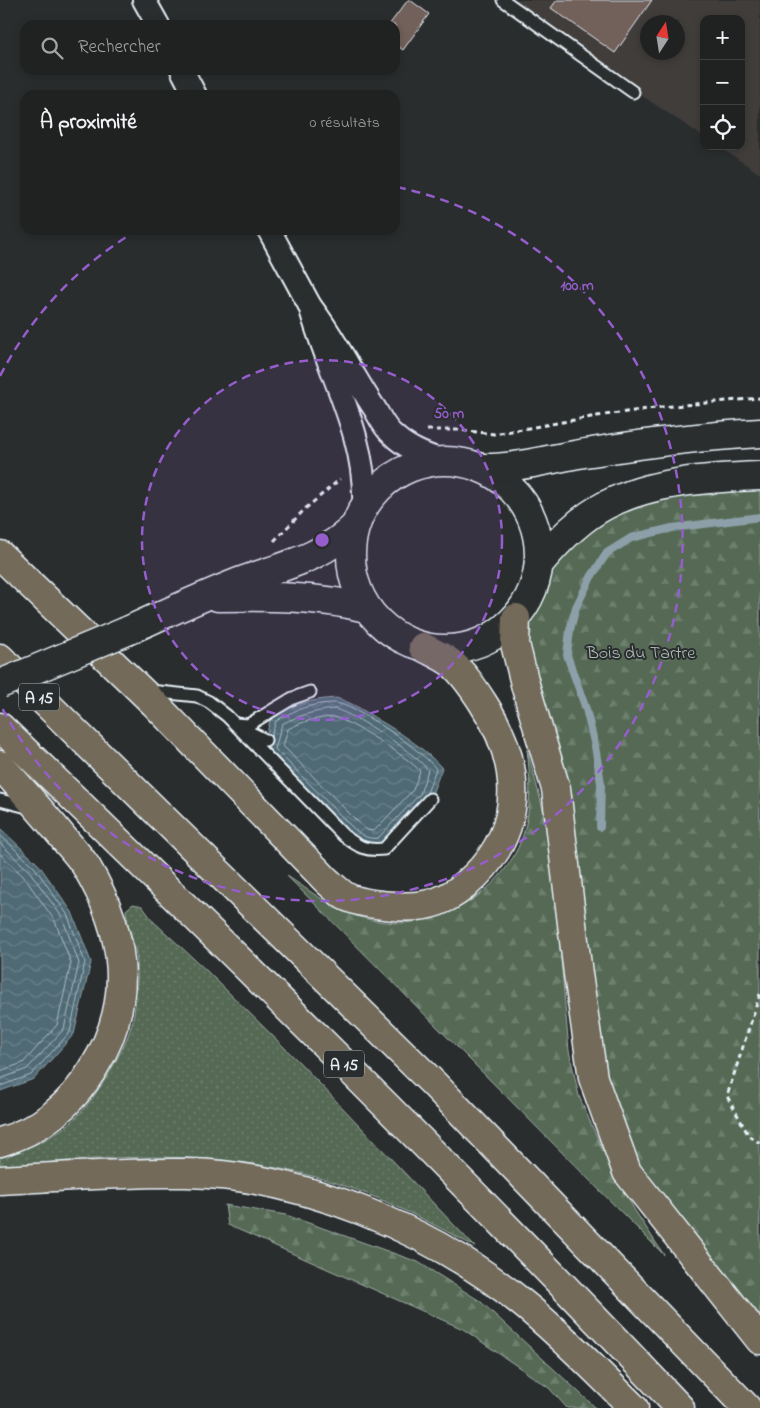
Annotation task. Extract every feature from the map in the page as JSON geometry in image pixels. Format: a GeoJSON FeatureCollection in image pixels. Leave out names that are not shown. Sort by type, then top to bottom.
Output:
{"type":"FeatureCollection","features":[{"type":"Feature","properties":{"kind":"highway"},"geometry":{"type":"LineString","coordinates":[[0,555],[139,689],[328,881],[346,896],[380,905],[409,908],[438,902],[461,890],[480,872],[495,852],[507,829],[513,800],[506,750],[494,721],[475,691],[451,662],[423,648]]}},
{"type":"Feature","properties":{"kind":"highway"},"geometry":{"type":"LineString","coordinates":[[516,618],[515,644],[556,789],[578,974],[593,1078],[627,1172],[760,1340]]}},
{"type":"Feature","properties":{"kind":"highway","name":"A 15"},"geometry":{"type":"LineString","coordinates":[[0,658],[434,1084],[747,1408]]}},
{"type":"Feature","properties":{"kind":"highway","name":"A 15"},"geometry":{"type":"LineString","coordinates":[[0,728],[349,1068],[513,1234],[680,1408]]}},
{"type":"Feature","properties":{"kind":"highway"},"geometry":{"type":"LineString","coordinates":[[0,765],[42,812],[85,865],[108,909],[119,945],[122,979],[118,1012],[111,1036],[100,1059],[85,1083],[68,1102],[40,1126],[0,1142]]}},
{"type":"Feature","properties":{"kind":"highway"},"geometry":{"type":"LineString","coordinates":[[0,1180],[176,1173],[232,1176],[319,1195],[360,1210],[432,1243],[484,1274],[521,1301],[553,1329],[634,1408]]}},
{"type":"Feature","properties":{"kind":"main road"},"geometry":{"type":"LineString","coordinates":[[481,468],[511,467],[645,444],[760,433]]}},
{"type":"Feature","properties":{"kind":"main road"},"geometry":{"type":"LineString","coordinates":[[0,684],[204,597],[323,551],[344,537],[376,490],[392,477],[410,467],[430,462],[464,462],[481,468],[499,478],[514,490],[526,506],[534,524],[539,544],[539,564],[536,583],[528,601],[516,618],[502,631],[485,641],[447,650],[423,648],[401,639],[381,626],[366,608],[356,590],[351,570],[350,550],[359,516]]}},
{"type":"Feature","properties":{"kind":"main road"},"geometry":{"type":"LineString","coordinates":[[539,564],[561,538],[581,522],[605,506],[643,490],[684,483],[760,476]]}},
{"type":"Feature","properties":{"kind":"main road"},"geometry":{"type":"LineString","coordinates":[[204,597],[318,600],[347,603],[366,608]]}},
{"type":"Feature","properties":{"kind":"street"},"geometry":{"type":"LineString","coordinates":[[144,0],[155,20]]}},
{"type":"Feature","properties":{"kind":"street"},"geometry":{"type":"LineString","coordinates":[[185,75],[193,90]]}},
{"type":"Feature","properties":{"kind":"street"},"geometry":{"type":"LineString","coordinates":[[272,235],[310,306],[328,328],[365,395],[391,433],[408,447],[442,461]]}},
{"type":"Feature","properties":{"kind":"street"},"geometry":{"type":"LineString","coordinates":[[310,306],[317,330],[342,395],[360,453],[364,474],[359,516]]}},
{"type":"Feature","properties":{"kind":"lane"},"geometry":{"type":"LineString","coordinates":[[503,0],[632,92]]}},
{"type":"Feature","properties":{"kind":"lane"},"geometry":{"type":"LineString","coordinates":[[139,689],[159,693],[198,696],[209,702],[228,716],[344,836],[358,846],[370,850],[384,849],[430,799]]}},
{"type":"Feature","properties":{"kind":"lane"},"geometry":{"type":"LineString","coordinates":[[235,724],[248,725],[293,698],[310,692]]}},
{"type":"Feature","properties":{"kind":"lane"},"geometry":{"type":"LineString","coordinates":[[235,724],[265,740]]}},
{"type":"Feature","properties":{"kind":"lane"},"geometry":{"type":"LineString","coordinates":[[0,800],[42,812]]}},
{"type":"Feature","properties":{"kind":"path"},"geometry":{"type":"LineString","coordinates":[[760,994],[727,1096],[749,1136],[760,1143]]}},
{"type":"Feature","properties":{"kind":"shaded area"},"geometry":{"type":"Polygon","coordinates":[[[497,0],[760,0],[760,174],[724,150],[745,150],[745,15],[700,15],[700,134],[497,0]]]}},
{"type":"Feature","properties":{"kind":"green space","name":"Bois du Tartre"},"geometry":{"type":"Polygon","coordinates":[[[760,475],[760,1340],[627,1172],[593,1078],[518,620],[528,606],[538,574],[600,509],[760,475]]]}},
{"type":"Feature","properties":{"kind":"green space"},"geometry":{"type":"Polygon","coordinates":[[[527,749],[548,828],[569,1051],[579,1096],[602,1149],[634,1209],[664,1255],[287,876],[343,911],[377,921],[401,923],[421,921],[461,907],[494,882],[508,865],[518,848],[525,828],[530,798],[527,749]]]}},
{"type":"Feature","properties":{"kind":"green space"},"geometry":{"type":"Polygon","coordinates":[[[133,904],[142,906],[153,921],[208,972],[300,1063],[475,1247],[437,1226],[378,1198],[337,1183],[277,1168],[198,1158],[159,1157],[79,1160],[0,1168],[0,1158],[39,1142],[72,1121],[92,1098],[119,1056],[132,1023],[136,996],[136,956],[126,910],[133,904]]]}},
{"type":"Feature","properties":{"kind":"green space"},"geometry":{"type":"Polygon","coordinates":[[[225,1205],[286,1215],[418,1262],[480,1301],[596,1408],[567,1408],[549,1388],[463,1329],[228,1225],[225,1205]]]}},
{"type":"Feature","properties":{"kind":"water"},"geometry":{"type":"Polygon","coordinates":[[[336,698],[357,707],[403,735],[427,753],[442,768],[430,799],[384,849],[358,846],[262,752],[271,717],[302,703],[336,698]]]}},
{"type":"Feature","properties":{"kind":"water"},"geometry":{"type":"Polygon","coordinates":[[[0,828],[39,865],[72,912],[91,962],[74,1034],[34,1079],[0,1091],[0,828]]]}},
{"type":"Feature","properties":{"kind":"building"},"geometry":{"type":"Polygon","coordinates":[[[408,0],[429,14],[403,50],[400,48],[400,20],[393,20],[408,0]]]}},
{"type":"Feature","properties":{"kind":"building"},"geometry":{"type":"Polygon","coordinates":[[[557,0],[652,0],[615,53],[551,8],[557,0]]]}},
{"type":"Feature","properties":{"kind":"waterway"},"geometry":{"type":"LineString","coordinates":[[600,827],[601,783],[595,746],[586,709],[567,655],[570,630],[576,607],[591,577],[607,553],[631,538],[672,528],[760,517]]}}]}
